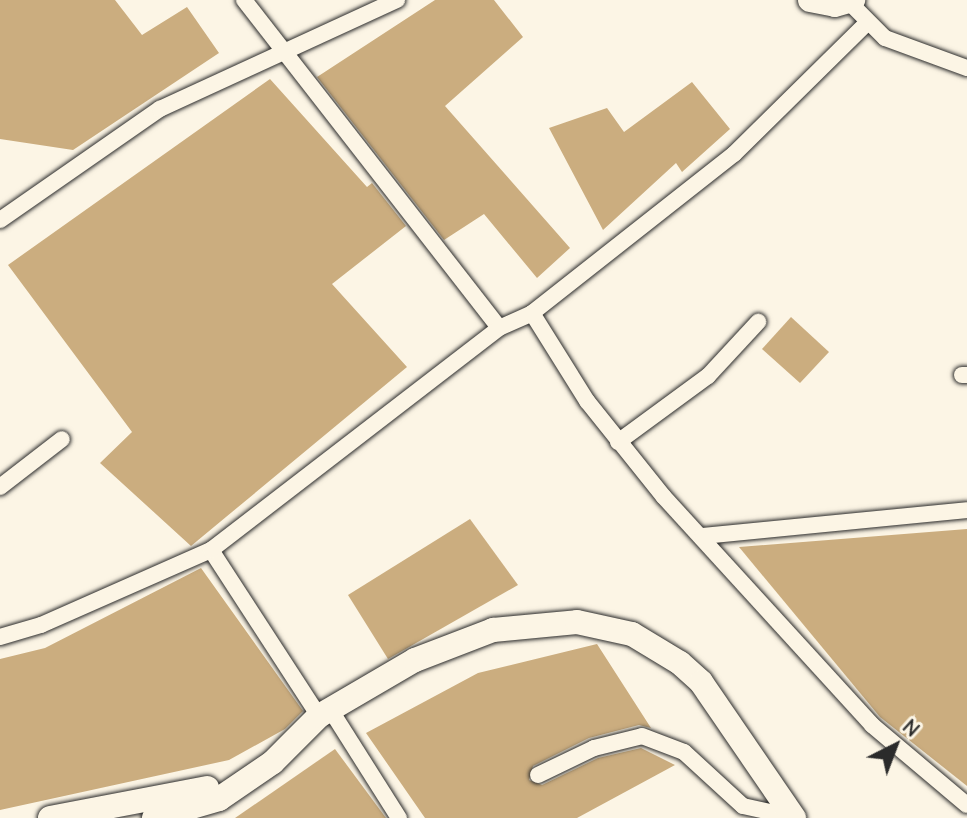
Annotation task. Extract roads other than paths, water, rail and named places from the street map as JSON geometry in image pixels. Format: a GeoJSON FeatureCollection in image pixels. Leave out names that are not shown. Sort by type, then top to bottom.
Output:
{"type":"FeatureCollection","features":[{"type":"Feature","properties":{"kind":"street"},"geometry":{"type":"LineString","coordinates":[[244,0],[499,328]]}},
{"type":"Feature","properties":{"kind":"street"},"geometry":{"type":"LineString","coordinates":[[0,220],[160,109],[287,55],[397,0]]}},
{"type":"Feature","properties":{"kind":"street"},"geometry":{"type":"LineString","coordinates":[[810,0],[851,1],[867,23],[885,38],[967,68]]}},
{"type":"Feature","properties":{"kind":"street"},"geometry":{"type":"LineString","coordinates":[[0,637],[41,625],[211,550],[499,328],[532,313],[734,154],[867,23]]}},
{"type":"Feature","properties":{"kind":"street"},"geometry":{"type":"LineString","coordinates":[[532,313],[618,442],[872,725],[967,805]]}},
{"type":"Feature","properties":{"kind":"street"},"geometry":{"type":"LineString","coordinates":[[618,442],[708,376],[758,322]]}},
{"type":"Feature","properties":{"kind":"street"},"geometry":{"type":"LineString","coordinates":[[0,487],[62,439]]}},
{"type":"Feature","properties":{"kind":"street"},"geometry":{"type":"LineString","coordinates":[[703,536],[967,510]]}},
{"type":"Feature","properties":{"kind":"street"},"geometry":{"type":"LineString","coordinates":[[211,550],[399,818]]}},
{"type":"Feature","properties":{"kind":"street"},"geometry":{"type":"LineString","coordinates":[[57,818],[149,813],[179,815],[212,802],[273,762],[325,713],[415,660],[493,630],[549,623],[605,626],[657,647],[701,682],[793,818]]}},
{"type":"Feature","properties":{"kind":"street"},"geometry":{"type":"LineString","coordinates":[[538,775],[594,748],[642,736],[684,752],[743,806],[793,818]]}},
{"type":"Feature","properties":{"kind":"street"},"geometry":{"type":"LineString","coordinates":[[149,813],[210,786],[228,789]]}}]}
